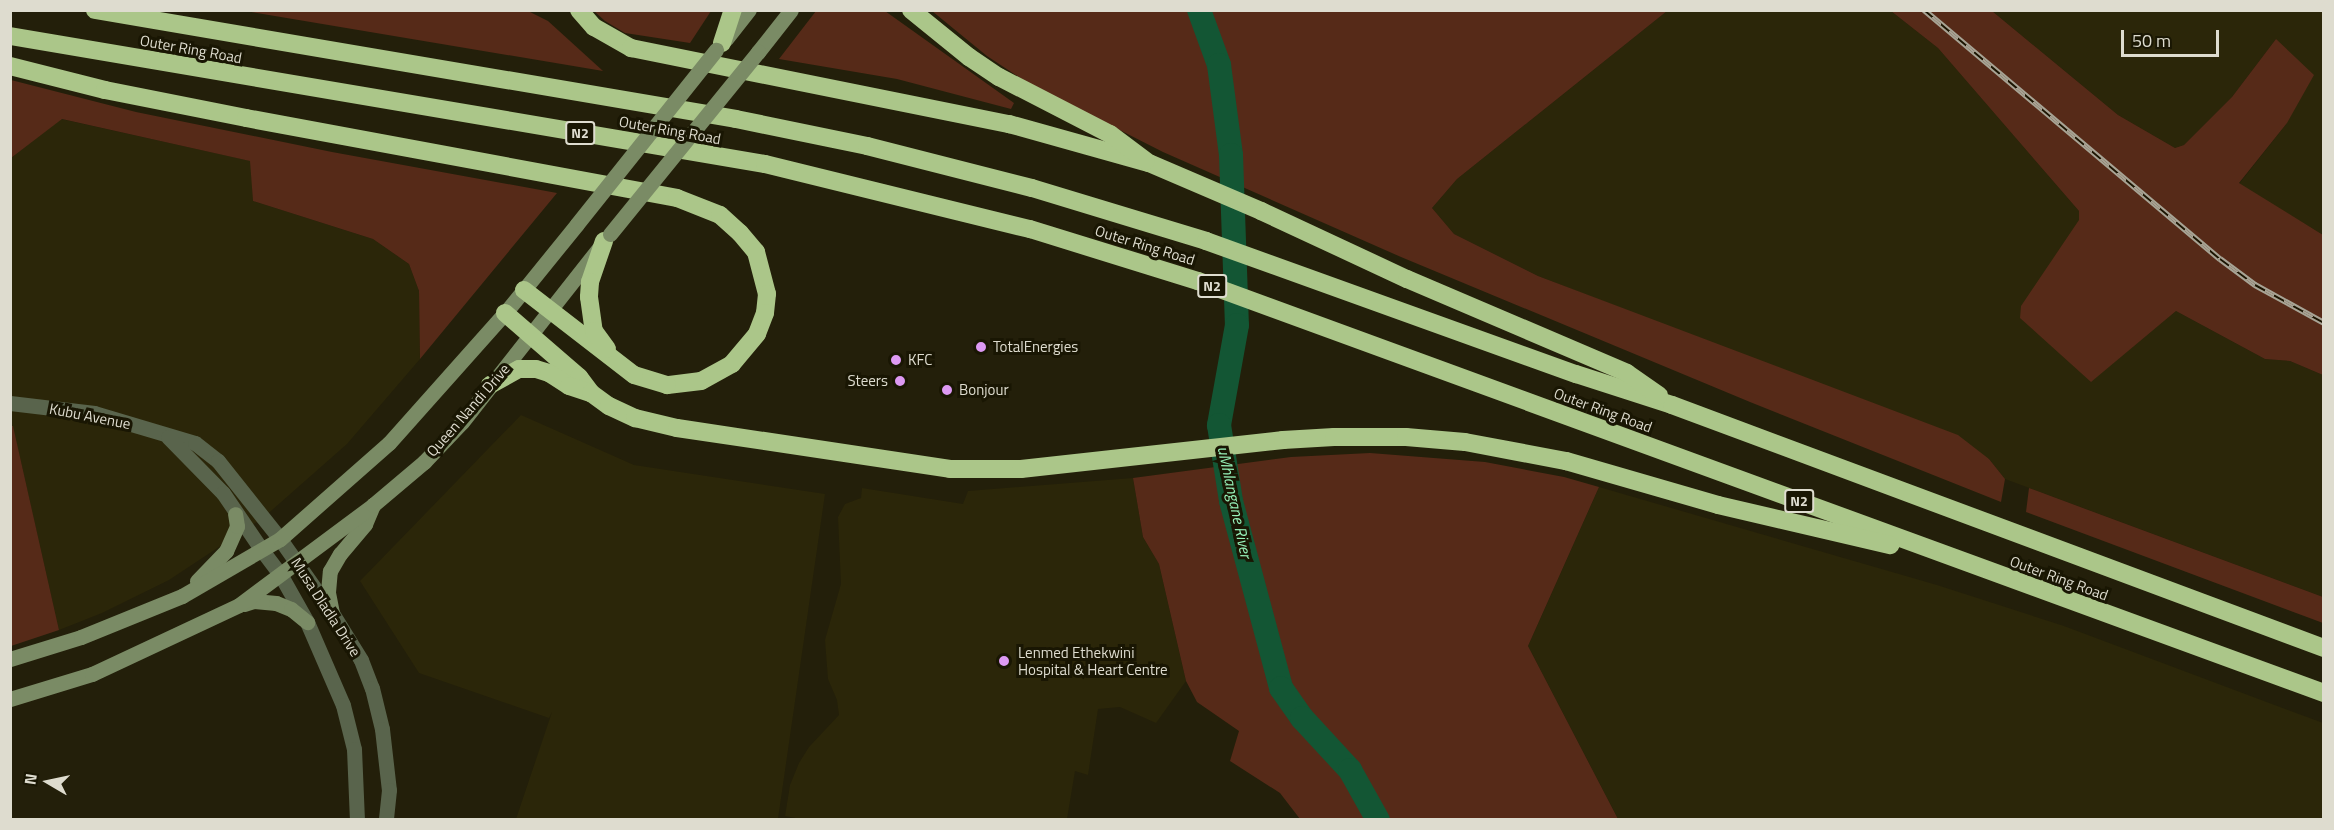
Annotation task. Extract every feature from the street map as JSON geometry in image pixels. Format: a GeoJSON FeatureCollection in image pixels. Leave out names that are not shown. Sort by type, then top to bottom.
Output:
{"type":"FeatureCollection","features":[{"type":"Feature","properties":{"kind":"highway","name":"Outer Ring Road"},"geometry":{"type":"LineString","coordinates":[[95,10],[784,129],[946,166],[1144,220],[1672,405],[2324,648]]}},
{"type":"Feature","properties":{"kind":"highway"},"geometry":{"type":"LineString","coordinates":[[579,10],[594,27],[631,48],[1009,124],[1157,167],[1261,211],[1407,279],[1626,373],[1672,405]]}},
{"type":"Feature","properties":{"kind":"highway"},"geometry":{"type":"LineString","coordinates":[[719,46],[733,10]]}},
{"type":"Feature","properties":{"kind":"highway"},"geometry":{"type":"LineString","coordinates":[[911,10],[969,57],[999,77],[1110,134],[1157,167]]}},
{"type":"Feature","properties":{"kind":"highway","name":"Outer Ring Road"},"geometry":{"type":"LineString","coordinates":[[10,36],[765,164],[941,206],[1142,262],[2324,693]]}},
{"type":"Feature","properties":{"kind":"highway"},"geometry":{"type":"LineString","coordinates":[[10,66],[105,90],[246,118],[677,198],[720,215],[756,252],[767,294],[765,313],[757,334],[746,350],[717,374],[685,384],[648,381],[634,375],[524,290]]}},
{"type":"Feature","properties":{"kind":"highway"},"geometry":{"type":"LineString","coordinates":[[607,237],[590,282],[590,313],[594,331],[615,361]]}},
{"type":"Feature","properties":{"kind":"highway"},"geometry":{"type":"LineString","coordinates":[[505,314],[579,377],[591,393],[609,406],[635,417],[677,428],[950,470],[1021,469],[1283,440],[1406,436],[1509,449],[1566,461],[1718,505],[1965,562]]}},
{"type":"Feature","properties":{"kind":"highway"},"geometry":{"type":"LineString","coordinates":[[490,385],[507,374],[526,368],[549,373],[569,386],[591,393]]}},
{"type":"Feature","properties":{"kind":"main road"},"geometry":{"type":"LineString","coordinates":[[10,659],[81,637],[182,596],[280,539],[390,443],[505,314],[749,10]]}},
{"type":"Feature","properties":{"kind":"main road","name":"Queen Nandi Drive"},"geometry":{"type":"LineString","coordinates":[[10,699],[92,674],[239,605],[373,506],[424,462],[462,422],[531,337],[607,237],[791,10]]}},
{"type":"Feature","properties":{"kind":"main road"},"geometry":{"type":"LineString","coordinates":[[332,613],[328,592],[330,571],[340,554],[365,524],[373,506]]}},
{"type":"Feature","properties":{"kind":"main road"},"geometry":{"type":"LineString","coordinates":[[182,596],[226,551],[237,526],[235,514]]}},
{"type":"Feature","properties":{"kind":"main road"},"geometry":{"type":"LineString","coordinates":[[239,605],[254,601],[276,603],[291,609],[307,622]]}},
{"type":"Feature","properties":{"kind":"street","name":"Kubu Avenue"},"geometry":{"type":"LineString","coordinates":[[10,403],[94,413],[141,426],[168,437],[195,443],[218,461],[280,539]]}},
{"type":"Feature","properties":{"kind":"street","name":"Kubu Avenue"},"geometry":{"type":"LineString","coordinates":[[168,437],[223,493],[235,514],[261,549]]}},
{"type":"Feature","properties":{"kind":"street","name":"Musa Dladla Drive"},"geometry":{"type":"LineString","coordinates":[[280,539],[332,613],[361,660],[382,729],[389,790],[386,819]]}},
{"type":"Feature","properties":{"kind":"street","name":"Musa Dladla Drive"},"geometry":{"type":"LineString","coordinates":[[261,549],[280,574],[307,622],[342,705],[354,749],[357,819]]}},
{"type":"Feature","properties":{"kind":"shaded area"},"geometry":{"type":"Polygon","coordinates":[[[245,11],[528,11],[548,21],[603,71],[245,11]]]}},
{"type":"Feature","properties":{"kind":"shaded area"},"geometry":{"type":"Polygon","coordinates":[[[594,11],[711,11],[690,43],[625,33],[594,11]]]}},
{"type":"Feature","properties":{"kind":"shaded area"},"geometry":{"type":"Polygon","coordinates":[[[816,11],[885,11],[1014,103],[1011,109],[897,79],[779,59],[816,11]]]}},
{"type":"Feature","properties":{"kind":"shaded area"},"geometry":{"type":"Polygon","coordinates":[[[932,11],[1667,11],[1457,179],[1432,208],[1454,234],[1538,276],[1958,435],[1989,459],[2005,479],[2001,502],[1750,402],[1401,257],[1163,152],[1031,85],[987,56],[932,11]]]}},
{"type":"Feature","properties":{"kind":"shaded area"},"geometry":{"type":"Polygon","coordinates":[[[1667,11],[1891,11],[1938,48],[2079,211],[2090,382],[2176,311],[2265,359],[2290,361],[2323,375],[2323,597],[2005,479],[1989,459],[1760,362],[1538,276],[1454,234],[1432,208],[1457,179],[1667,11]]]}},
{"type":"Feature","properties":{"kind":"shaded area"},"geometry":{"type":"Polygon","coordinates":[[[1891,11],[1992,11],[2118,115],[2175,148],[2184,145],[2232,97],[2276,39],[2314,75],[2287,123],[2239,183],[2323,235],[2323,375],[2290,361],[2265,359],[2176,311],[2091,382],[2020,318],[2021,306],[2079,220],[2079,211],[1938,48],[1891,11]]]}},
{"type":"Feature","properties":{"kind":"shaded area"},"geometry":{"type":"Polygon","coordinates":[[[1992,11],[2323,11],[2323,235],[2239,184],[2287,123],[2276,39],[2232,97],[2184,145],[2175,148],[2118,115],[1992,11]]]}},
{"type":"Feature","properties":{"kind":"shaded area"},"geometry":{"type":"Polygon","coordinates":[[[11,80],[136,112],[332,152],[557,193],[420,359],[419,291],[409,264],[373,239],[253,201],[250,161],[62,119],[11,158],[11,80]]]}},
{"type":"Feature","properties":{"kind":"shaded area"},"geometry":{"type":"Polygon","coordinates":[[[61,119],[251,161],[253,201],[373,239],[409,264],[419,291],[420,359],[347,444],[263,518],[169,580],[102,613],[59,630],[11,426],[11,158],[61,119]]]}},
{"type":"Feature","properties":{"kind":"shaded area"},"geometry":{"type":"Polygon","coordinates":[[[521,415],[634,465],[825,494],[778,819],[516,819],[552,712],[549,718],[419,673],[360,581],[521,415]]]}},
{"type":"Feature","properties":{"kind":"shaded area"},"geometry":{"type":"Polygon","coordinates":[[[11,426],[13,426],[59,630],[11,646],[11,426]]]}},
{"type":"Feature","properties":{"kind":"shaded area"},"geometry":{"type":"Polygon","coordinates":[[[1370,453],[1485,462],[1564,477],[1599,487],[1528,646],[1618,819],[1300,819],[1280,793],[1230,761],[1239,731],[1197,702],[1186,681],[1159,564],[1143,537],[1133,478],[1291,457],[1370,453]]]}},
{"type":"Feature","properties":{"kind":"shaded area","name":"Lenmed Ethekwini Hospital & Heart Centre"},"geometry":{"type":"Polygon","coordinates":[[[1133,478],[1143,537],[1159,564],[1186,681],[1156,723],[1120,707],[1098,709],[1088,775],[1075,771],[1067,819],[806,820],[785,816],[790,785],[799,763],[809,747],[839,715],[837,700],[828,679],[825,640],[841,584],[838,517],[845,504],[861,498],[862,488],[963,504],[968,491],[1133,478]]]}},
{"type":"Feature","properties":{"kind":"shaded area"},"geometry":{"type":"Polygon","coordinates":[[[1599,487],[1937,585],[2064,626],[2323,723],[2323,819],[1618,819],[1528,646],[1599,487]]]}},
{"type":"Feature","properties":{"kind":"shaded area"},"geometry":{"type":"Polygon","coordinates":[[[2029,488],[2323,597],[2323,623],[2026,512],[2029,488]]]}},
{"type":"Feature","properties":{"kind":"waterway","name":"uMhlangane River"},"geometry":{"type":"LineString","coordinates":[[1199,10],[1219,65],[1231,155],[1237,325],[1219,425],[1231,501],[1281,688],[1302,718],[1350,770],[1378,820]]}},
{"type":"Feature","properties":{"kind":"railway"},"geometry":{"type":"LineString","coordinates":[[1924,10],[2220,259],[2255,285],[2324,323]]}},
{"type":"Feature","properties":{"kind":"place","name":"TotalEnergies"},"geometry":{"type":"Point","coordinates":[981,347]}},
{"type":"Feature","properties":{"kind":"place","name":"KFC"},"geometry":{"type":"Point","coordinates":[896,360]}},
{"type":"Feature","properties":{"kind":"place","name":"Steers"},"geometry":{"type":"Point","coordinates":[900,381]}},
{"type":"Feature","properties":{"kind":"place","name":"Bonjour"},"geometry":{"type":"Point","coordinates":[947,390]}},
{"type":"Feature","properties":{"kind":"place","name":"Lenmed Ethekwini Hospital & Heart Centre"},"geometry":{"type":"Point","coordinates":[1004,661]}}]}
